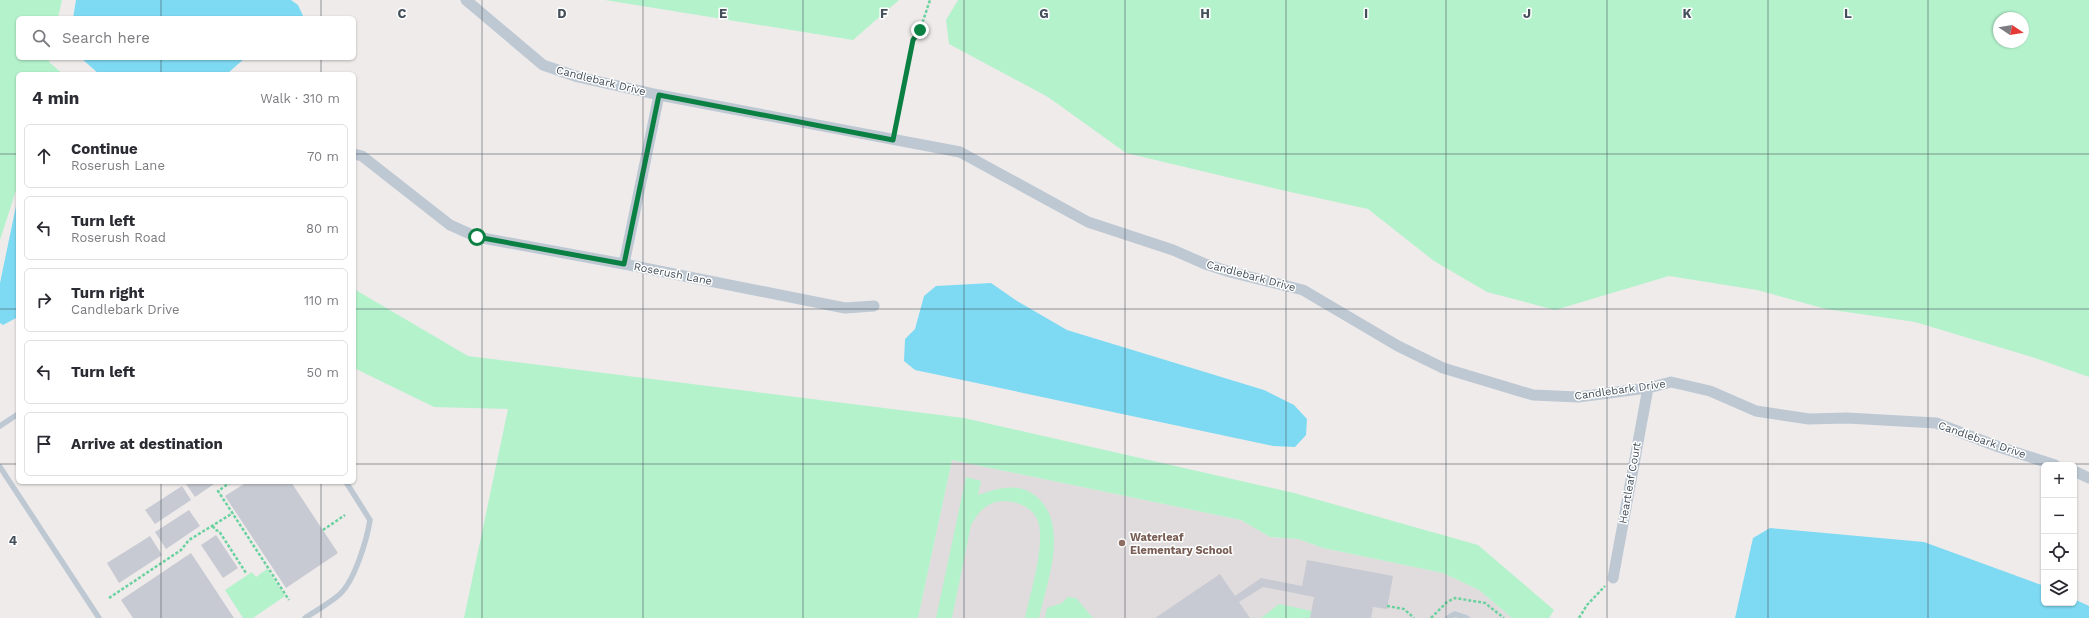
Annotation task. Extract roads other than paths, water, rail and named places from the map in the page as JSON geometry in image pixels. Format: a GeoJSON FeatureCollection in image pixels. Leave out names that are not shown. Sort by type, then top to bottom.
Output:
{"type":"FeatureCollection","features":[{"type":"Feature","properties":{"kind":"street","name":"Candlebark Drive"},"geometry":{"type":"LineString","coordinates":[[466,0],[543,65],[578,77],[659,95],[960,152],[1088,222],[1172,250],[1230,272],[1303,290],[1398,346],[1443,368],[1533,395],[1578,397],[1648,388],[1671,382],[1710,391],[1756,411],[1809,419],[1847,418],[1936,423],[2000,447],[2046,462]]}},
{"type":"Feature","properties":{"kind":"street"},"geometry":{"type":"LineString","coordinates":[[624,264],[659,95]]}},
{"type":"Feature","properties":{"kind":"street","name":"Roserush Lane"},"geometry":{"type":"LineString","coordinates":[[356,154],[362,156],[450,226],[470,234],[845,308],[874,306]]}},
{"type":"Feature","properties":{"kind":"street","name":"Heartleaf Court"},"geometry":{"type":"LineString","coordinates":[[1613,578],[1648,388]]}},
{"type":"Feature","properties":{"kind":"street"},"geometry":{"type":"LineString","coordinates":[[2077,472],[2089,478]]}},
{"type":"Feature","properties":{"kind":"lane"},"geometry":{"type":"LineString","coordinates":[[0,426],[16,415]]}},
{"type":"Feature","properties":{"kind":"lane"},"geometry":{"type":"LineString","coordinates":[[0,467],[99,618]]}},
{"type":"Feature","properties":{"kind":"lane"},"geometry":{"type":"LineString","coordinates":[[305,618],[342,592],[358,563],[370,520],[347,484]]}},
{"type":"Feature","properties":{"kind":"lane"},"geometry":{"type":"LineString","coordinates":[[1448,618],[1455,614],[1467,618]]}},
{"type":"Feature","properties":{"kind":"water"},"geometry":{"type":"Polygon","coordinates":[[[76,0],[291,0],[298,5],[303,16],[73,16],[76,0]]]}},
{"type":"Feature","properties":{"kind":"water"},"geometry":{"type":"Polygon","coordinates":[[[83,60],[243,60],[229,72],[97,72],[83,60]]]}},
{"type":"Feature","properties":{"kind":"water"},"geometry":{"type":"Polygon","coordinates":[[[16,206],[16,318],[3,325],[0,323],[0,283],[16,206]]]}},
{"type":"Feature","properties":{"kind":"water"},"geometry":{"type":"Polygon","coordinates":[[[991,283],[1017,301],[1067,330],[1264,390],[1294,405],[1307,419],[1306,435],[1295,447],[1273,446],[915,370],[904,361],[905,339],[915,329],[924,296],[936,286],[991,283]]]}},
{"type":"Feature","properties":{"kind":"water"},"geometry":{"type":"Polygon","coordinates":[[[1770,528],[1924,542],[2041,585],[2041,606],[2077,606],[2077,600],[2089,606],[2089,618],[1735,618],[1753,538],[1770,528]]]}},
{"type":"Feature","properties":{"kind":"place","name":"Waterleaf Elementary School"},"geometry":{"type":"Point","coordinates":[1122,543]}}]}
